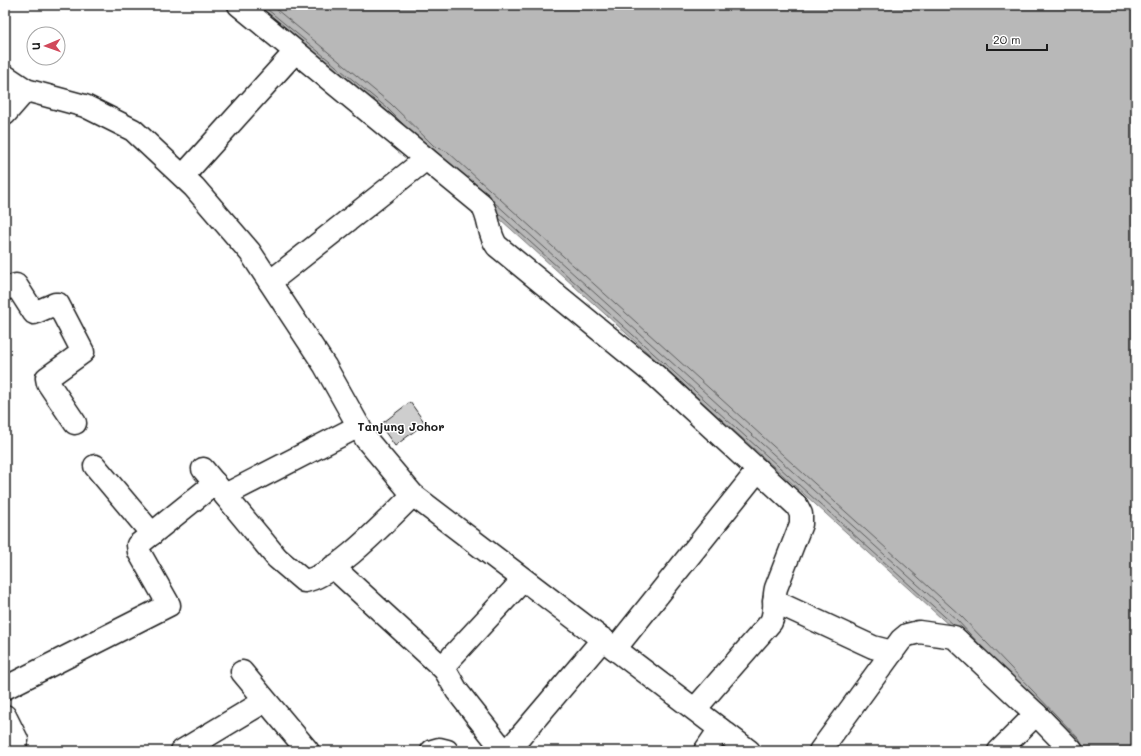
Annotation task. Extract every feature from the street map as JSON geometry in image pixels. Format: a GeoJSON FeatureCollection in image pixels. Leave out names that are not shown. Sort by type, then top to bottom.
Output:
{"type":"FeatureCollection","features":[{"type":"Feature","properties":{"kind":"street"},"geometry":{"type":"LineString","coordinates":[[239,5],[481,204],[487,212],[493,241],[497,246],[656,376],[795,503],[802,519],[800,528],[776,588],[774,614],[769,626],[695,710]]}},
{"type":"Feature","properties":{"kind":"street"},"geometry":{"type":"LineString","coordinates":[[183,176],[295,52]]}},
{"type":"Feature","properties":{"kind":"street"},"geometry":{"type":"LineString","coordinates":[[5,76],[26,90],[85,106],[133,130],[183,176],[250,252],[325,366],[366,438],[413,495],[749,751]]}},
{"type":"Feature","properties":{"kind":"street"},"geometry":{"type":"LineString","coordinates":[[5,114],[26,90]]}},
{"type":"Feature","properties":{"kind":"street"},"geometry":{"type":"LineString","coordinates":[[270,282],[426,159]]}},
{"type":"Feature","properties":{"kind":"street"},"geometry":{"type":"LineString","coordinates":[[5,289],[16,285],[34,313],[58,304],[77,339],[83,352],[47,378],[48,383],[75,423]]}},
{"type":"Feature","properties":{"kind":"street"},"geometry":{"type":"LineString","coordinates":[[5,688],[169,605],[138,550],[138,546],[214,482],[359,426]]}},
{"type":"Feature","properties":{"kind":"street"},"geometry":{"type":"LineString","coordinates":[[95,466],[152,534]]}},
{"type":"Feature","properties":{"kind":"street"},"geometry":{"type":"LineString","coordinates":[[508,751],[609,644],[758,470]]}},
{"type":"Feature","properties":{"kind":"street"},"geometry":{"type":"LineString","coordinates":[[214,482],[277,558],[301,580],[308,581],[333,567],[355,551],[413,495]]}},
{"type":"Feature","properties":{"kind":"street"},"geometry":{"type":"LineString","coordinates":[[333,567],[445,670],[457,691],[504,751]]}},
{"type":"Feature","properties":{"kind":"street"},"geometry":{"type":"LineString","coordinates":[[445,670],[447,662],[523,580]]}},
{"type":"Feature","properties":{"kind":"street"},"geometry":{"type":"LineString","coordinates":[[774,601],[873,647],[892,652]]}},
{"type":"Feature","properties":{"kind":"street"},"geometry":{"type":"LineString","coordinates":[[820,751],[901,640],[913,633],[939,634],[954,637],[1036,714],[1072,751]]}},
{"type":"Feature","properties":{"kind":"street"},"geometry":{"type":"LineString","coordinates":[[242,672],[308,751]]}},
{"type":"Feature","properties":{"kind":"street"},"geometry":{"type":"LineString","coordinates":[[182,751],[265,701]]}},
{"type":"Feature","properties":{"kind":"street"},"geometry":{"type":"LineString","coordinates":[[999,751],[1036,714]]}},
{"type":"Feature","properties":{"kind":"street"},"geometry":{"type":"LineString","coordinates":[[5,716],[17,740],[5,749]]}},
{"type":"Feature","properties":{"kind":"street"},"geometry":{"type":"LineString","coordinates":[[705,751],[720,728]]}},
{"type":"Feature","properties":{"kind":"street"},"geometry":{"type":"LineString","coordinates":[[432,751],[439,749],[447,751]]}},
{"type":"Feature","properties":{"kind":"water"},"geometry":{"type":"Polygon","coordinates":[[[247,5],[1136,5],[1136,751],[1070,751],[951,627],[438,163],[247,5]]]}},
{"type":"Feature","properties":{"kind":"building"},"geometry":{"type":"Polygon","coordinates":[[[410,402],[425,423],[395,446],[380,425],[410,402]]]}},
{"type":"Feature","properties":{"kind":"district","name":"Tanjung Johor"},"geometry":{"type":"Point","coordinates":[401,427]}}]}
